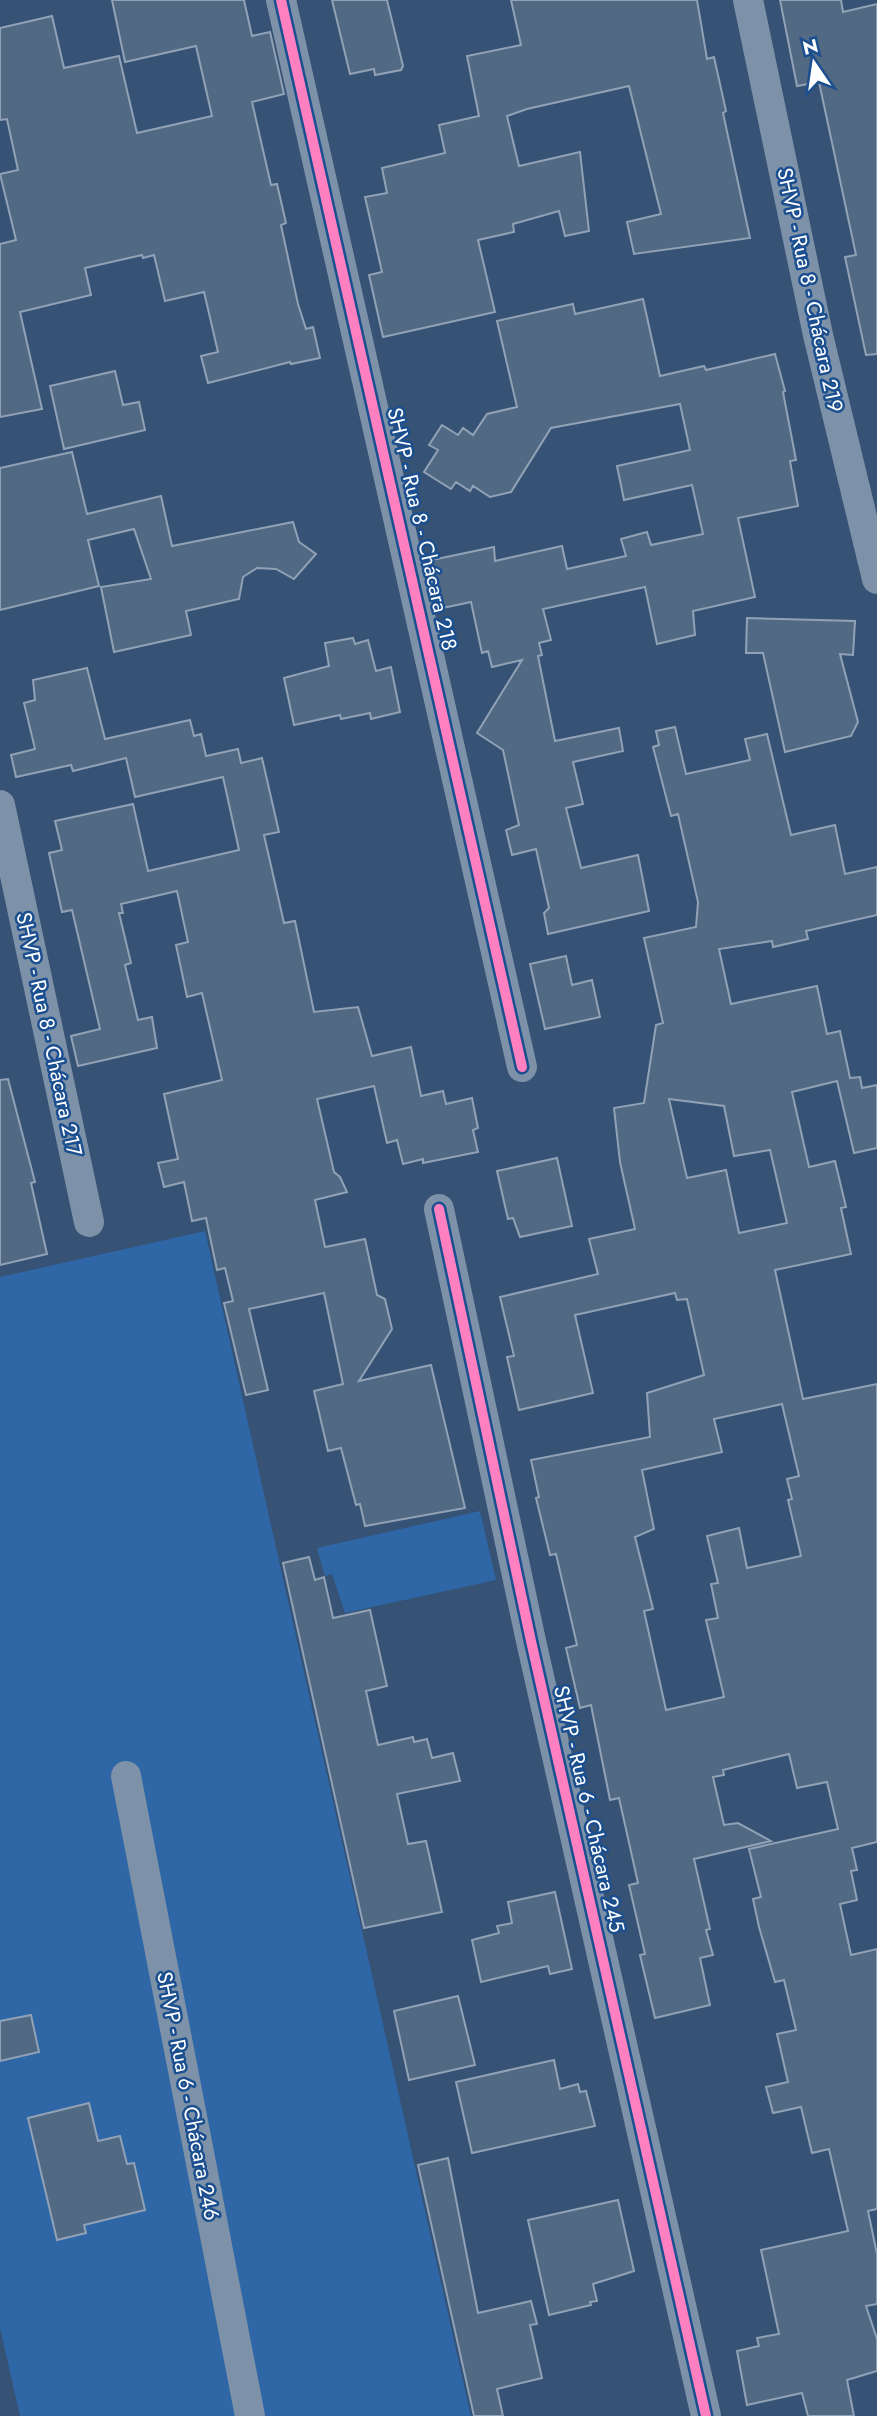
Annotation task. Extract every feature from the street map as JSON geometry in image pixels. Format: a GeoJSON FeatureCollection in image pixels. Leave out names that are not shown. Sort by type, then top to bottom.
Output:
{"type":"FeatureCollection","features":[{"type":"Feature","properties":{"kind":"street","name":"SHVP - Rua 8 - Chácara 218"},"geometry":{"type":"LineString","coordinates":[[281,0],[522,1067]]}},
{"type":"Feature","properties":{"kind":"street","name":"SHVP - Rua 8 - Chácara 219"},"geometry":{"type":"LineString","coordinates":[[748,0],[818,335],[877,579]]}},
{"type":"Feature","properties":{"kind":"street","name":"SHVP - Rua 8 - Chácara 217"},"geometry":{"type":"LineString","coordinates":[[0,806],[89,1222]]}},
{"type":"Feature","properties":{"kind":"street","name":"SHVP - Rua 6 - Chácara 245"},"geometry":{"type":"LineString","coordinates":[[439,1209],[531,1641],[706,2416]]}},
{"type":"Feature","properties":{"kind":"street","name":"SHVP - Rua 6 - Chácara 246"},"geometry":{"type":"LineString","coordinates":[[126,1776],[250,2416]]}},
{"type":"Feature","properties":{"kind":"shaded area"},"geometry":{"type":"Polygon","coordinates":[[[205,1231],[471,2416],[20,2416],[0,2328],[0,1277],[205,1231]]]}},
{"type":"Feature","properties":{"kind":"shaded area"},"geometry":{"type":"Polygon","coordinates":[[[480,1511],[496,1580],[345,1613],[332,1574],[325,1576],[317,1548],[480,1511]]]}},
{"type":"Feature","properties":{"kind":"building"},"geometry":{"type":"Polygon","coordinates":[[[112,0],[244,0],[252,36],[270,32],[284,94],[252,102],[271,185],[277,184],[286,223],[281,225],[298,304],[306,329],[313,327],[320,358],[291,364],[290,362],[208,383],[201,356],[218,352],[204,292],[165,301],[154,255],[143,258],[142,255],[85,268],[91,295],[20,312],[42,409],[0,417],[0,244],[16,240],[0,174],[18,170],[7,119],[0,120],[0,28],[52,16],[64,68],[119,56],[137,133],[212,116],[196,46],[125,62],[112,0]]]}},
{"type":"Feature","properties":{"kind":"building"},"geometry":{"type":"Polygon","coordinates":[[[332,0],[387,0],[403,66],[401,70],[375,75],[374,69],[350,74],[332,0]]]}},
{"type":"Feature","properties":{"kind":"building"},"geometry":{"type":"Polygon","coordinates":[[[511,0],[697,0],[707,59],[714,57],[750,238],[634,254],[627,222],[661,214],[629,86],[527,109],[507,116],[519,166],[580,152],[589,231],[565,236],[559,211],[513,224],[514,232],[478,240],[495,312],[383,337],[369,275],[382,272],[365,197],[387,193],[382,168],[445,153],[439,125],[479,116],[467,56],[521,45],[511,0]]]}},
{"type":"Feature","properties":{"kind":"building"},"geometry":{"type":"Polygon","coordinates":[[[780,0],[841,0],[843,12],[877,4],[877,354],[866,355],[845,257],[856,255],[819,82],[797,86],[780,0]]]}},
{"type":"Feature","properties":{"kind":"building"},"geometry":{"type":"Polygon","coordinates":[[[643,299],[660,376],[704,366],[706,370],[775,354],[785,391],[783,392],[796,460],[790,461],[798,506],[738,518],[755,597],[693,611],[695,635],[657,644],[645,587],[543,609],[551,640],[539,643],[542,655],[538,656],[555,741],[619,728],[623,751],[573,762],[583,804],[566,808],[581,868],[638,855],[649,911],[548,934],[544,913],[549,908],[536,849],[512,855],[506,830],[519,825],[503,750],[477,733],[522,660],[492,667],[488,651],[482,653],[471,602],[438,609],[427,561],[494,547],[495,561],[562,546],[567,569],[626,556],[621,539],[647,532],[651,545],[703,534],[692,485],[624,500],[617,466],[690,450],[680,404],[551,428],[511,492],[490,497],[473,486],[470,491],[456,482],[451,489],[424,472],[438,450],[429,445],[442,425],[458,435],[463,428],[473,435],[487,414],[517,407],[497,321],[573,304],[575,314],[643,299]]]}},
{"type":"Feature","properties":{"kind":"building"},"geometry":{"type":"Polygon","coordinates":[[[115,371],[123,405],[139,402],[145,430],[64,449],[50,386],[115,371]]]}},
{"type":"Feature","properties":{"kind":"building"},"geometry":{"type":"Polygon","coordinates":[[[72,452],[87,514],[161,496],[172,546],[293,522],[299,542],[316,554],[294,579],[276,569],[257,568],[243,577],[239,599],[186,611],[191,635],[114,652],[101,587],[151,579],[134,529],[88,540],[99,586],[0,610],[0,468],[72,452]]]}},
{"type":"Feature","properties":{"kind":"building"},"geometry":{"type":"Polygon","coordinates":[[[747,618],[855,621],[853,655],[840,654],[858,722],[851,736],[785,752],[763,653],[746,653],[747,618]]]}},
{"type":"Feature","properties":{"kind":"building"},"geometry":{"type":"Polygon","coordinates":[[[353,638],[355,644],[368,640],[376,671],[391,667],[400,712],[371,719],[370,713],[341,719],[340,715],[294,725],[284,678],[329,666],[325,643],[353,638]]]}},
{"type":"Feature","properties":{"kind":"building"},"geometry":{"type":"Polygon","coordinates":[[[87,668],[105,739],[190,720],[194,736],[201,734],[206,756],[238,749],[241,763],[262,758],[279,832],[264,835],[284,923],[295,921],[314,1012],[358,1007],[372,1056],[411,1047],[421,1096],[443,1091],[446,1104],[472,1098],[478,1128],[473,1130],[478,1152],[423,1163],[423,1159],[403,1164],[397,1140],[387,1143],[374,1086],[317,1099],[334,1172],[340,1177],[347,1192],[315,1200],[325,1247],[365,1239],[377,1295],[385,1299],[392,1329],[359,1381],[431,1365],[465,1508],[365,1526],[360,1504],[356,1505],[341,1448],[328,1451],[314,1391],[343,1384],[324,1293],[249,1309],[268,1390],[246,1395],[224,1303],[233,1301],[225,1268],[217,1270],[206,1218],[192,1221],[184,1182],[164,1187],[158,1163],[178,1159],[164,1094],[222,1080],[202,993],[187,997],[176,945],[188,942],[177,891],[121,904],[123,913],[119,913],[131,963],[125,965],[138,1020],[152,1017],[157,1048],[78,1066],[71,1036],[100,1029],[72,910],[62,912],[49,853],[62,850],[55,821],[133,804],[148,871],[239,850],[223,777],[135,797],[126,758],[73,771],[71,765],[16,777],[11,755],[35,749],[24,703],[35,700],[33,680],[87,668]]]}},
{"type":"Feature","properties":{"kind":"building"},"geometry":{"type":"Polygon","coordinates":[[[675,727],[686,774],[750,760],[745,739],[767,734],[791,835],[835,825],[845,874],[877,867],[877,915],[806,931],[808,939],[773,947],[772,941],[719,949],[731,1004],[817,986],[827,1034],[840,1031],[850,1078],[860,1077],[862,1088],[877,1085],[877,1148],[854,1153],[837,1081],[792,1092],[809,1167],[835,1161],[846,1207],[841,1208],[851,1254],[775,1270],[803,1399],[877,1384],[877,1842],[852,1848],[857,1870],[851,1871],[857,1900],[840,1904],[851,1955],[877,1949],[877,2209],[868,2211],[877,2254],[877,2304],[866,2306],[877,2339],[877,2371],[847,2380],[854,2416],[808,2416],[802,2393],[747,2405],[737,2351],[759,2346],[757,2338],[779,2334],[761,2250],[848,2231],[829,2149],[812,2153],[801,2107],[773,2113],[766,2087],[788,2082],[777,2034],[796,2030],[784,1980],[775,1982],[759,1927],[753,1899],[761,1897],[749,1849],[838,1829],[827,1782],[797,1788],[789,1754],[723,1770],[724,1775],[713,1777],[724,1825],[738,1823],[771,1841],[694,1859],[710,1929],[706,1930],[713,1955],[700,1958],[710,2005],[655,2018],[640,1955],[645,1954],[629,1885],[638,1883],[619,1798],[610,1800],[591,1705],[580,1708],[566,1648],[577,1645],[556,1554],[550,1555],[536,1498],[539,1497],[531,1460],[650,1437],[647,1393],[704,1375],[687,1299],[677,1300],[675,1293],[575,1315],[593,1393],[519,1410],[507,1357],[514,1356],[500,1297],[598,1274],[589,1239],[635,1229],[620,1162],[614,1108],[644,1103],[656,1025],[663,1023],[644,938],[696,927],[698,902],[678,814],[671,816],[653,747],[659,745],[656,731],[675,727]],[[669,1099],[687,1178],[726,1170],[739,1233],[787,1223],[770,1150],[734,1156],[724,1106],[669,1099]],[[782,1404],[714,1419],[722,1452],[642,1470],[654,1529],[635,1537],[653,1609],[644,1611],[666,1710],[724,1697],[706,1620],[718,1618],[711,1584],[718,1583],[707,1536],[739,1528],[747,1568],[801,1556],[788,1500],[792,1499],[787,1479],[799,1476],[782,1404]]]}},
{"type":"Feature","properties":{"kind":"building"},"geometry":{"type":"Polygon","coordinates":[[[566,956],[572,985],[592,980],[600,1017],[545,1029],[530,964],[566,956]]]}},
{"type":"Feature","properties":{"kind":"building"},"geometry":{"type":"Polygon","coordinates":[[[8,1079],[35,1182],[31,1183],[47,1254],[0,1265],[0,1080],[8,1079]]]}},
{"type":"Feature","properties":{"kind":"building"},"geometry":{"type":"Polygon","coordinates":[[[557,1158],[572,1226],[520,1237],[513,1218],[508,1219],[497,1171],[557,1158]]]}},
{"type":"Feature","properties":{"kind":"building"},"geometry":{"type":"Polygon","coordinates":[[[309,1557],[315,1580],[324,1577],[333,1618],[370,1610],[387,1686],[366,1691],[378,1745],[413,1737],[414,1742],[427,1739],[432,1758],[453,1753],[460,1781],[397,1794],[408,1844],[426,1841],[442,1912],[364,1928],[283,1563],[309,1557]]]}},
{"type":"Feature","properties":{"kind":"building"},"geometry":{"type":"Polygon","coordinates":[[[555,1892],[572,1969],[550,1974],[548,1966],[481,1982],[472,1940],[499,1933],[497,1926],[512,1923],[508,1902],[555,1892]]]}},
{"type":"Feature","properties":{"kind":"building"},"geometry":{"type":"Polygon","coordinates":[[[458,1996],[475,2065],[409,2080],[394,2011],[458,1996]]]}},
{"type":"Feature","properties":{"kind":"building"},"geometry":{"type":"Polygon","coordinates":[[[31,2015],[39,2052],[0,2061],[0,2021],[31,2015]]]}},
{"type":"Feature","properties":{"kind":"building"},"geometry":{"type":"Polygon","coordinates":[[[554,2060],[560,2089],[578,2084],[580,2092],[586,2091],[595,2126],[472,2153],[456,2082],[554,2060]]]}},
{"type":"Feature","properties":{"kind":"building"},"geometry":{"type":"Polygon","coordinates":[[[89,2103],[98,2141],[120,2136],[127,2164],[134,2163],[145,2210],[84,2225],[86,2233],[57,2240],[28,2118],[89,2103]]]}},
{"type":"Feature","properties":{"kind":"building"},"geometry":{"type":"Polygon","coordinates":[[[448,2158],[478,2313],[531,2301],[537,2324],[530,2325],[542,2378],[497,2389],[503,2416],[474,2416],[418,2165],[448,2158]]]}},
{"type":"Feature","properties":{"kind":"building"},"geometry":{"type":"Polygon","coordinates":[[[618,2200],[634,2271],[593,2284],[597,2301],[590,2302],[591,2305],[549,2315],[528,2220],[618,2200]]]}},
{"type":"Feature","properties":{"kind":"cycle path"},"geometry":{"type":"LineString","coordinates":[[281,0],[522,1067]]}},
{"type":"Feature","properties":{"kind":"cycle path"},"geometry":{"type":"LineString","coordinates":[[439,1209],[531,1641],[706,2416]]}}]}
